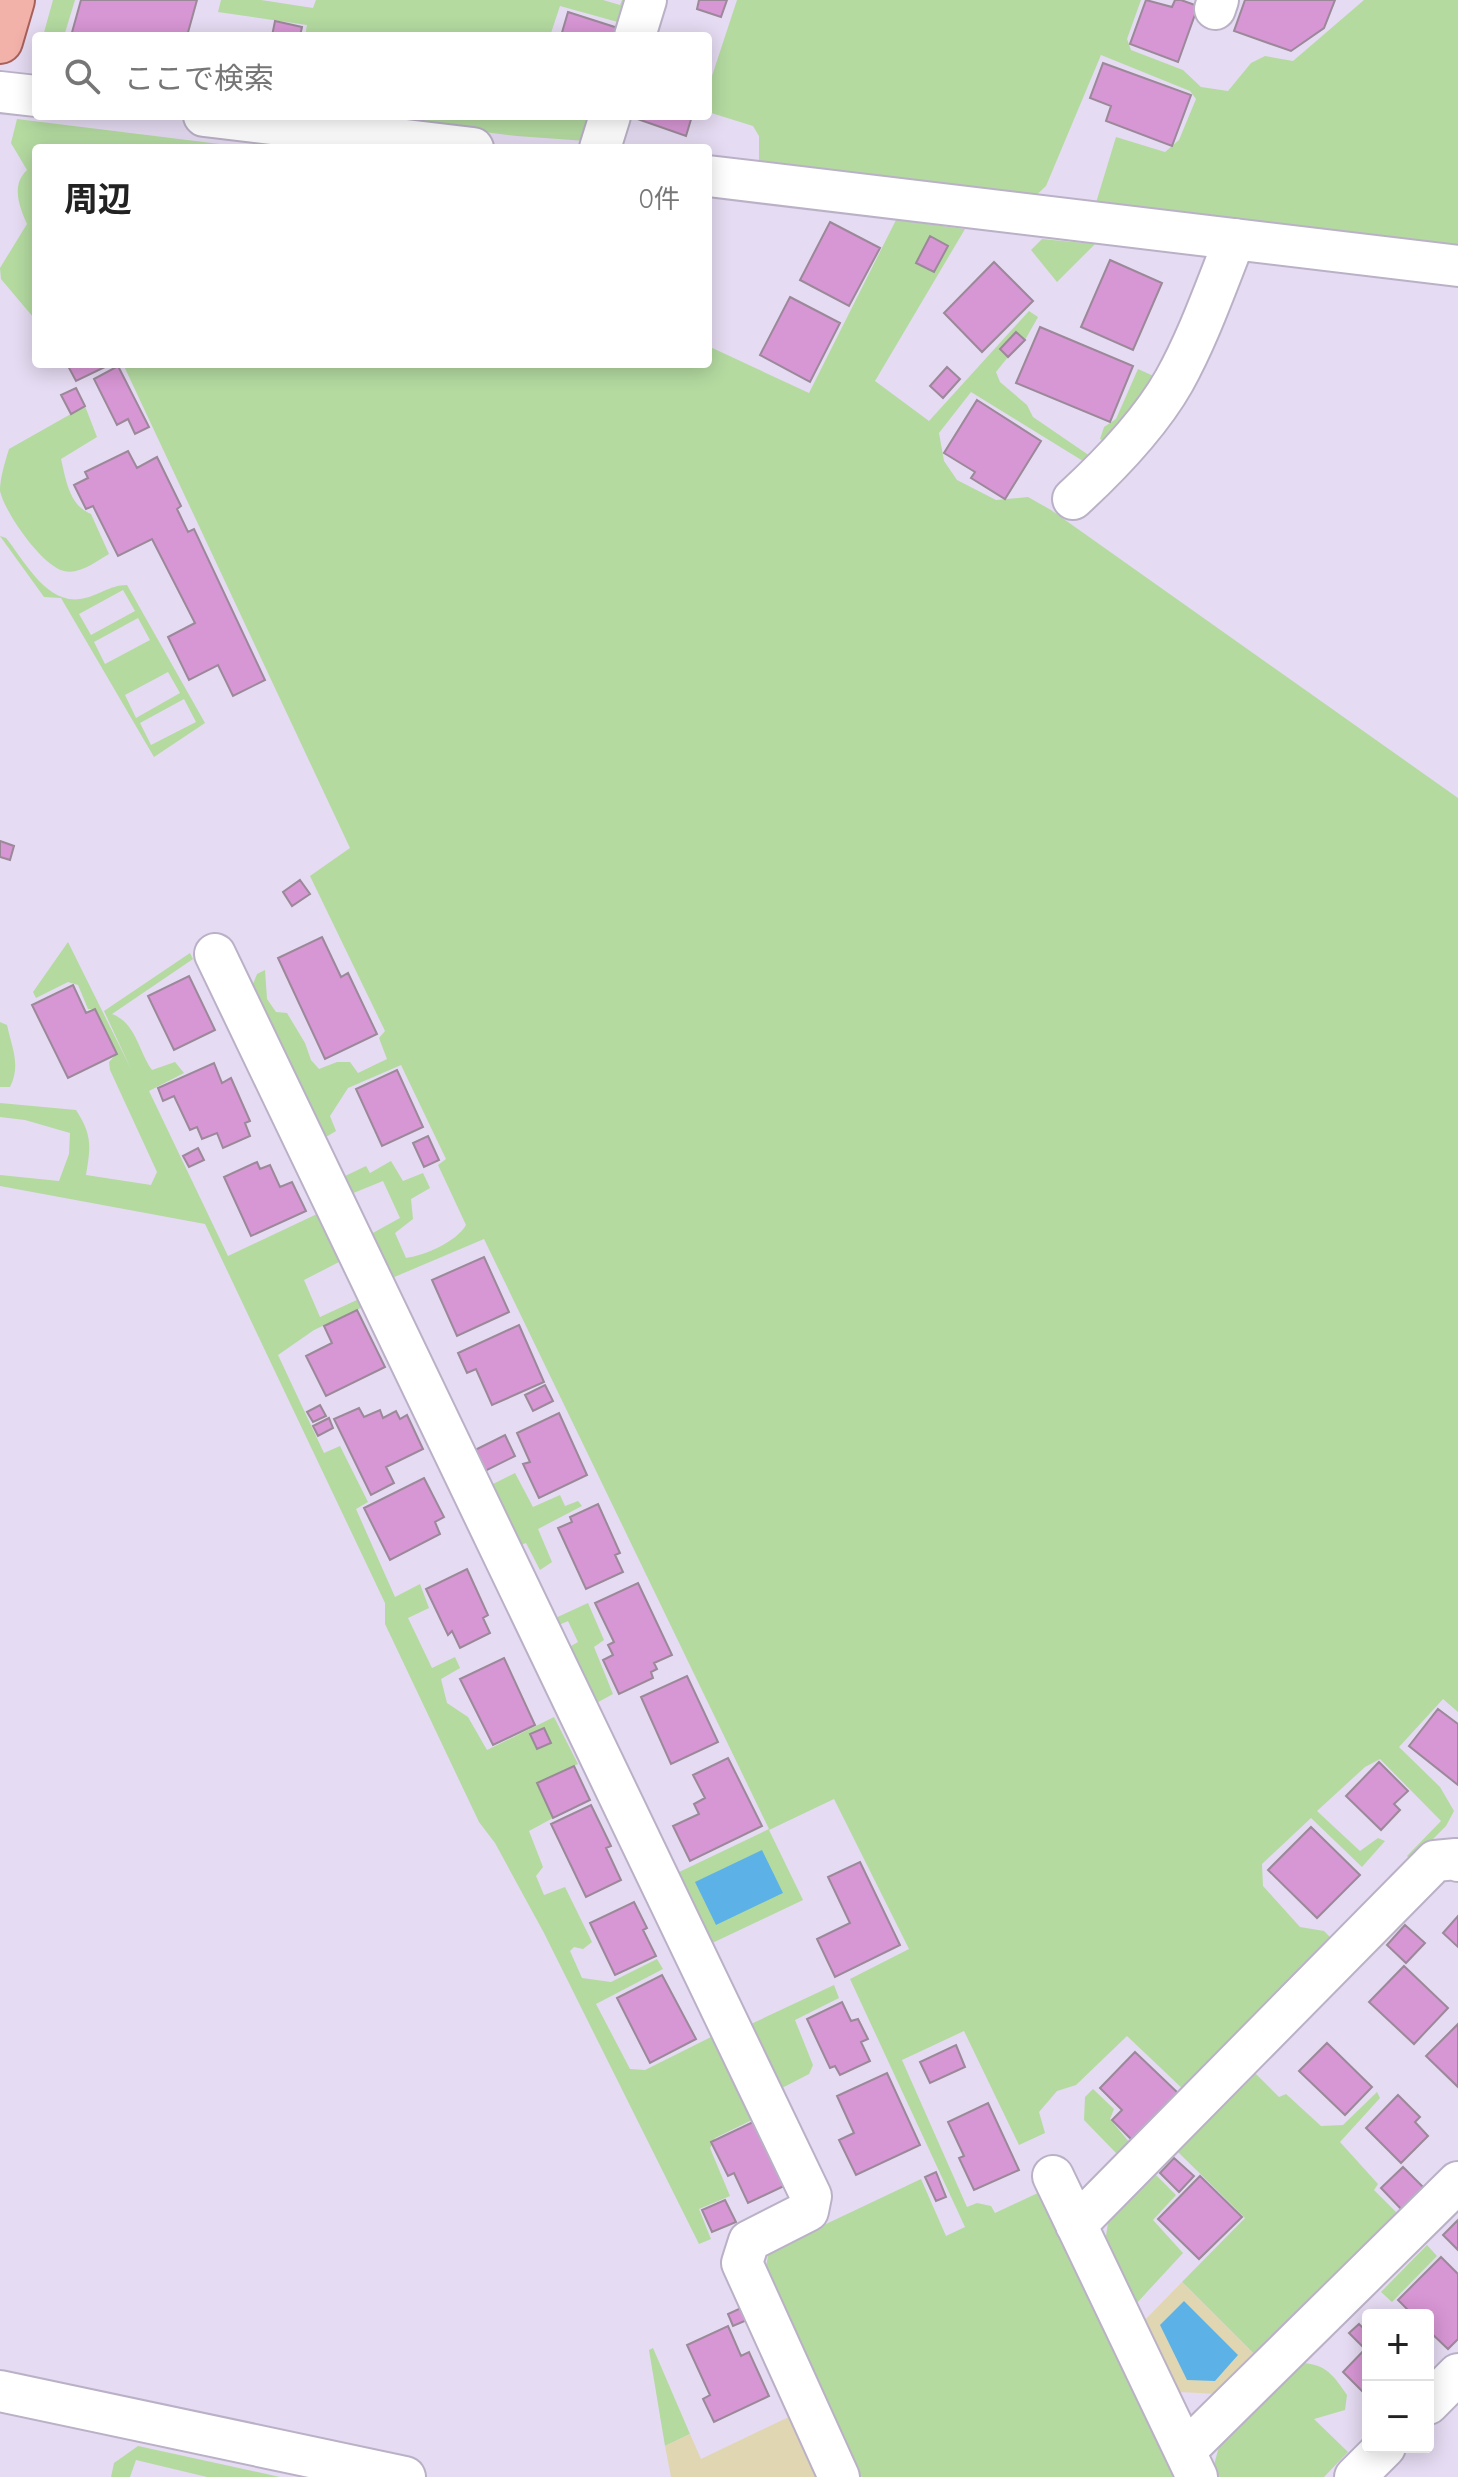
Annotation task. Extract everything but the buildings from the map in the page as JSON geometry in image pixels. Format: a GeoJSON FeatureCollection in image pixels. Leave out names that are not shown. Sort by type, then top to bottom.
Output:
{"type":"FeatureCollection","features":[{"type":"Feature","properties":{"kind":"main road"},"geometry":{"type":"LineString","coordinates":[[0,41],[12,0]]}},
{"type":"Feature","properties":{"kind":"street"},"geometry":{"type":"LineString","coordinates":[[636,32],[646,0]]}},
{"type":"Feature","properties":{"kind":"street"},"geometry":{"type":"LineString","coordinates":[[0,92],[32,96]]}},
{"type":"Feature","properties":{"kind":"street"},"geometry":{"type":"LineString","coordinates":[[238,120],[439,144]]}},
{"type":"Feature","properties":{"kind":"street"},"geometry":{"type":"LineString","coordinates":[[601,144],[609,120]]}},
{"type":"Feature","properties":{"kind":"street"},"geometry":{"type":"LineString","coordinates":[[712,176],[1458,266]]}},
{"type":"Feature","properties":{"kind":"street"},"geometry":{"type":"LineString","coordinates":[[1073,499],[1102,472],[1172,384],[1190,351],[1235,239]]}},
{"type":"Feature","properties":{"kind":"street"},"geometry":{"type":"LineString","coordinates":[[215,954],[811,2196],[808,2211],[749,2241],[742,2263],[839,2477]]}},
{"type":"Feature","properties":{"kind":"street"},"geometry":{"type":"LineString","coordinates":[[1076,2225],[1435,1861],[1458,1861]]}},
{"type":"Feature","properties":{"kind":"street"},"geometry":{"type":"LineString","coordinates":[[1053,2176],[1191,2464],[1458,2182]]}},
{"type":"Feature","properties":{"kind":"street"},"geometry":{"type":"LineString","coordinates":[[1434,2398],[1458,2374]]}},
{"type":"Feature","properties":{"kind":"street"},"geometry":{"type":"LineString","coordinates":[[0,2391],[405,2477]]}},
{"type":"Feature","properties":{"kind":"street"},"geometry":{"type":"LineString","coordinates":[[1355,2477],[1379,2453]]}},
{"type":"Feature","properties":{"kind":"green space"},"geometry":{"type":"Polygon","coordinates":[[[53,0],[75,0],[65,32],[44,32],[53,0]]]}},
{"type":"Feature","properties":{"kind":"green space"},"geometry":{"type":"Polygon","coordinates":[[[221,0],[261,0],[313,8],[316,0],[603,0],[620,5],[622,0],[627,0],[625,24],[560,6],[551,32],[306,32],[307,25],[218,12],[221,0]]]}},
{"type":"Feature","properties":{"kind":"green space"},"geometry":{"type":"Polygon","coordinates":[[[737,0],[1141,0],[1127,39],[1131,50],[1183,70],[1201,87],[1228,91],[1251,63],[1265,56],[1293,61],[1364,0],[1458,0],[1458,250],[1095,206],[1116,137],[1165,152],[1179,140],[1196,99],[1190,91],[1101,55],[1046,186],[1032,199],[759,164],[759,136],[753,126],[712,113],[712,76],[737,0]]]}},
{"type":"Feature","properties":{"kind":"green space"},"geometry":{"type":"Polygon","coordinates":[[[17,119],[220,144],[32,144],[32,316],[1,279],[0,268],[27,224],[19,203],[18,189],[27,170],[11,143],[17,119]]]}},
{"type":"Feature","properties":{"kind":"green space"},"geometry":{"type":"Polygon","coordinates":[[[387,120],[593,120],[586,141],[387,120]]]}},
{"type":"Feature","properties":{"kind":"green space"},"geometry":{"type":"Polygon","coordinates":[[[896,220],[965,229],[875,381],[929,421],[1029,311],[1038,317],[1025,340],[1016,332],[1000,349],[1008,357],[996,372],[1000,382],[1027,405],[1033,417],[1090,456],[1083,461],[971,392],[939,433],[944,461],[957,480],[996,500],[1028,497],[1051,510],[1458,798],[1458,1712],[1443,1699],[1399,1747],[1440,1787],[1454,1811],[1446,1826],[1411,1861],[1407,1856],[1441,1821],[1380,1759],[1365,1767],[1317,1811],[1360,1851],[1378,1838],[1385,1841],[1362,1867],[1311,1818],[1262,1864],[1263,1886],[1300,1927],[1324,1931],[1333,1940],[1185,2091],[1127,2036],[1076,2085],[1057,2091],[1039,2112],[1045,2133],[1019,2145],[964,2031],[902,2060],[967,2207],[977,2203],[991,2206],[995,2213],[1040,2192],[1178,2477],[857,2477],[764,2276],[769,2251],[921,2179],[946,2236],[965,2227],[850,1979],[909,1949],[834,1799],[769,1830],[803,1900],[708,1945],[675,1874],[769,1829],[484,1239],[392,1278],[371,1234],[400,1218],[383,1181],[351,1194],[343,1177],[366,1166],[370,1173],[391,1161],[403,1181],[423,1173],[430,1188],[411,1199],[413,1219],[395,1233],[406,1258],[440,1247],[466,1225],[438,1165],[446,1159],[401,1065],[348,1088],[330,1116],[336,1131],[326,1137],[253,984],[257,974],[265,970],[267,999],[276,1012],[287,1013],[311,1060],[319,1069],[337,1062],[350,1062],[358,1073],[387,1059],[379,1038],[385,1031],[310,876],[350,848],[125,368],[712,368],[712,348],[809,393],[896,220]]]}},
{"type":"Feature","properties":{"kind":"green space"},"geometry":{"type":"Polygon","coordinates":[[[1042,239],[1095,244],[1057,282],[1031,250],[1042,239]]]}},
{"type":"Feature","properties":{"kind":"green space"},"geometry":{"type":"Polygon","coordinates":[[[1138,369],[1158,378],[1107,442],[1100,439],[1104,427],[1116,419],[1138,369]]]}},
{"type":"Feature","properties":{"kind":"green space"},"geometry":{"type":"Polygon","coordinates":[[[85,406],[97,437],[61,459],[73,498],[91,514],[109,554],[88,567],[70,572],[55,567],[35,549],[3,501],[0,486],[9,449],[85,406]]]}},
{"type":"Feature","properties":{"kind":"green space"},"geometry":{"type":"Polygon","coordinates":[[[0,536],[6,538],[37,579],[57,595],[80,599],[127,585],[205,723],[154,757],[61,598],[44,597],[0,536]],[[123,590],[79,614],[91,635],[135,611],[123,590]],[[138,618],[94,642],[105,664],[150,640],[138,618]],[[168,672],[125,695],[136,718],[180,693],[168,672]],[[184,699],[140,723],[151,745],[196,722],[184,699]]]}},
{"type":"Feature","properties":{"kind":"green space"},"geometry":{"type":"Polygon","coordinates":[[[68,942],[131,1069],[104,1011],[190,953],[193,959],[112,1014],[132,1030],[152,1070],[175,1062],[184,1073],[149,1091],[228,1256],[317,1214],[339,1262],[304,1280],[320,1317],[359,1299],[363,1307],[314,1330],[278,1355],[324,1453],[340,1446],[368,1502],[356,1509],[395,1597],[420,1584],[429,1608],[408,1618],[432,1668],[455,1657],[460,1668],[441,1679],[447,1703],[468,1717],[487,1750],[554,1717],[578,1764],[537,1784],[553,1818],[529,1831],[543,1867],[536,1876],[544,1895],[565,1887],[592,1942],[583,1949],[574,1947],[570,1951],[582,1978],[611,1982],[657,1959],[663,1969],[596,2004],[630,2069],[645,2070],[715,2035],[754,2119],[715,2138],[710,2148],[730,2196],[699,2209],[711,2239],[699,2244],[544,1933],[495,1843],[479,1822],[385,1624],[385,1603],[205,1224],[0,1186],[0,1175],[59,1181],[69,1154],[70,1133],[25,1120],[0,1117],[0,1103],[76,1110],[89,1141],[86,1175],[151,1185],[157,1172],[110,1070],[109,1062],[117,1053],[95,1009],[88,1009],[78,985],[68,982],[36,998],[33,992],[68,942]]]}},
{"type":"Feature","properties":{"kind":"green space"},"geometry":{"type":"Polygon","coordinates":[[[0,1022],[7,1025],[14,1056],[15,1071],[10,1087],[0,1087],[0,1022]]]}},
{"type":"Feature","properties":{"kind":"green space"},"geometry":{"type":"Polygon","coordinates":[[[515,1473],[533,1507],[560,1495],[565,1506],[578,1501],[582,1506],[538,1529],[552,1562],[540,1570],[526,1543],[515,1547],[487,1487],[515,1473]]]}},
{"type":"Feature","properties":{"kind":"green space"},"geometry":{"type":"Polygon","coordinates":[[[588,1603],[604,1640],[594,1647],[613,1694],[591,1706],[564,1650],[578,1642],[568,1621],[552,1628],[551,1620],[588,1603]]]}},
{"type":"Feature","properties":{"kind":"green space"},"geometry":{"type":"Polygon","coordinates":[[[834,1985],[839,1998],[795,2020],[813,2065],[809,2074],[782,2088],[751,2024],[834,1985]]]}},
{"type":"Feature","properties":{"kind":"green space"},"geometry":{"type":"Polygon","coordinates":[[[1254,2072],[1279,2097],[1286,2094],[1321,2126],[1343,2125],[1377,2092],[1380,2098],[1340,2142],[1378,2184],[1374,2190],[1398,2214],[1257,2357],[1182,2282],[1245,2218],[1178,2152],[1254,2072]]]}},
{"type":"Feature","properties":{"kind":"green space"},"geometry":{"type":"Polygon","coordinates":[[[1093,2089],[1114,2109],[1110,2119],[1129,2142],[1117,2154],[1084,2120],[1085,2097],[1093,2089]]]}},
{"type":"Feature","properties":{"kind":"green space"},"geometry":{"type":"Polygon","coordinates":[[[1154,2173],[1176,2195],[1153,2220],[1183,2253],[1135,2305],[1106,2236],[1109,2216],[1154,2173]]]}},
{"type":"Feature","properties":{"kind":"green space"},"geometry":{"type":"Polygon","coordinates":[[[1427,2245],[1437,2256],[1392,2302],[1381,2292],[1427,2245]]]}},
{"type":"Feature","properties":{"kind":"green space"},"geometry":{"type":"Polygon","coordinates":[[[653,2348],[690,2434],[665,2446],[649,2350],[653,2348]]]}},
{"type":"Feature","properties":{"kind":"green space"},"geometry":{"type":"Polygon","coordinates":[[[1302,2363],[1329,2372],[1347,2395],[1345,2410],[1314,2419],[1348,2452],[1324,2477],[1215,2477],[1212,2472],[1220,2443],[1302,2363]]]}},
{"type":"Feature","properties":{"kind":"green space"},"geometry":{"type":"Polygon","coordinates":[[[138,2446],[280,2477],[207,2477],[136,2460],[130,2477],[111,2477],[114,2463],[138,2446]]]}},
{"type":"Feature","properties":{"kind":"sand"},"geometry":{"type":"Polygon","coordinates":[[[1182,2282],[1257,2357],[1219,2394],[1179,2392],[1143,2322],[1182,2282]]]}},
{"type":"Feature","properties":{"kind":"sand"},"geometry":{"type":"Polygon","coordinates":[[[793,2415],[821,2477],[671,2477],[665,2446],[690,2434],[701,2459],[793,2415]]]}},
{"type":"Feature","properties":{"kind":"water"},"geometry":{"type":"Polygon","coordinates":[[[762,1850],[783,1893],[716,1925],[695,1882],[762,1850]]]}},
{"type":"Feature","properties":{"kind":"water"},"geometry":{"type":"Polygon","coordinates":[[[1184,2301],[1238,2355],[1215,2381],[1187,2380],[1160,2325],[1184,2301]]]}}]}
